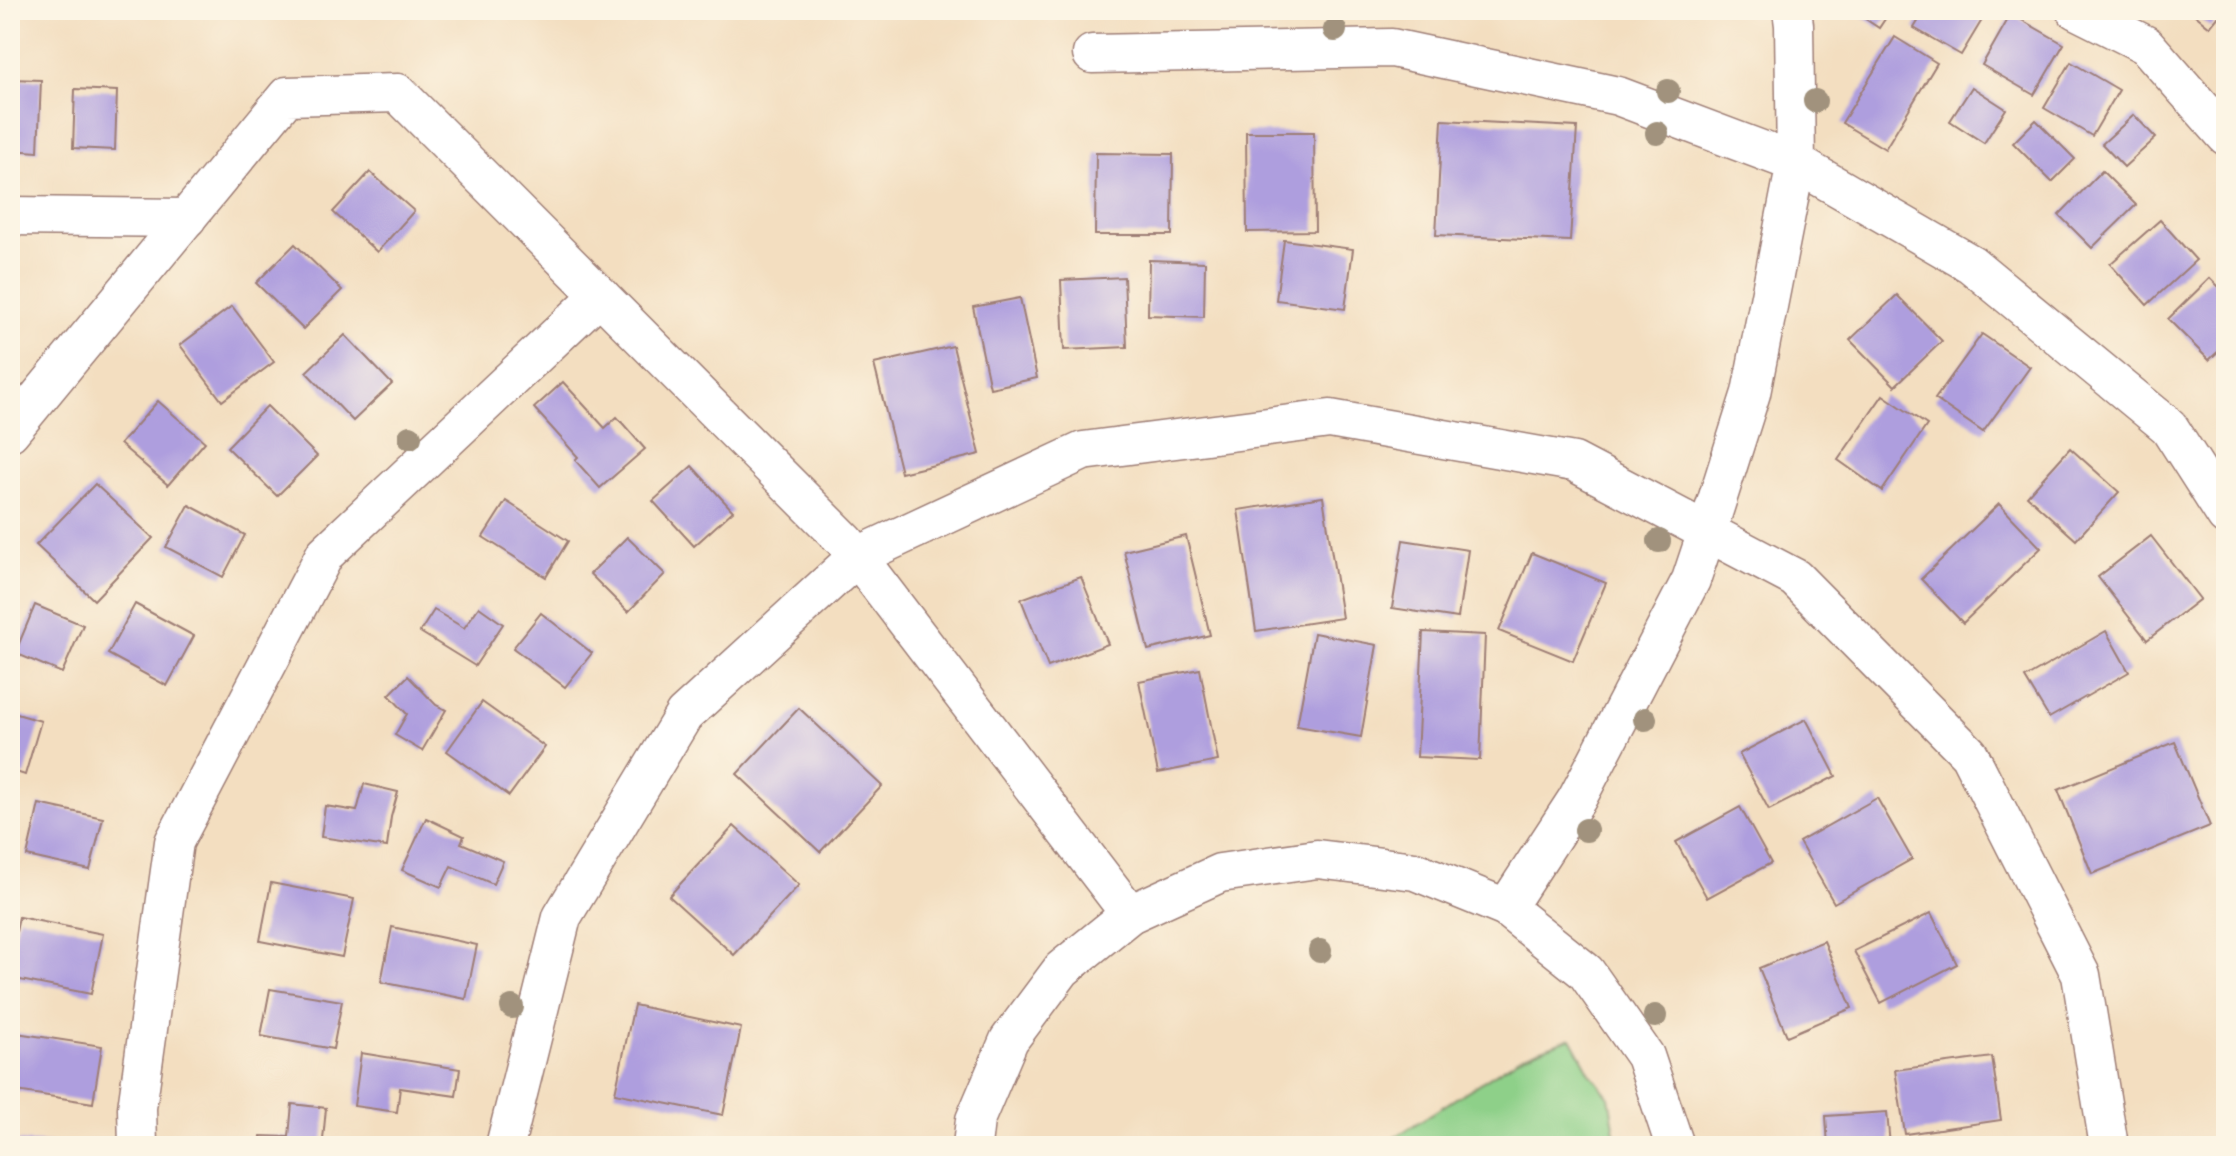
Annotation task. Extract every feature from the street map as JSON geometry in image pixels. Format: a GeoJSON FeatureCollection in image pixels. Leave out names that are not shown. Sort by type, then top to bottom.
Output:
{"type":"FeatureCollection","features":[{"type":"Feature","properties":{"kind":"street"},"geometry":{"type":"LineString","coordinates":[[1506,908],[1577,799],[1691,580],[1707,532],[1751,393],[1796,163],[1792,10]]}},
{"type":"Feature","properties":{"kind":"street"},"geometry":{"type":"LineString","coordinates":[[2076,10],[2146,45],[2226,136]]}},
{"type":"Feature","properties":{"kind":"street"},"geometry":{"type":"LineString","coordinates":[[1092,54],[1392,48],[1618,96],[1796,163],[1971,264],[2169,427],[2226,516]]}},
{"type":"Feature","properties":{"kind":"street"},"geometry":{"type":"LineString","coordinates":[[10,432],[287,96],[398,93],[858,556],[1130,914]]}},
{"type":"Feature","properties":{"kind":"street"},"geometry":{"type":"LineString","coordinates":[[10,216],[187,218]]}},
{"type":"Feature","properties":{"kind":"street"},"geometry":{"type":"LineString","coordinates":[[138,1146],[137,1108],[174,842],[325,554],[600,295]]}},
{"type":"Feature","properties":{"kind":"street"},"geometry":{"type":"LineString","coordinates":[[505,1146],[562,917],[684,715],[858,556],[1083,451],[1330,419],[1574,462],[1795,578],[1969,754],[2081,975],[2109,1146]]}},
{"type":"Feature","properties":{"kind":"street"},"geometry":{"type":"LineString","coordinates":[[972,1146],[975,1120],[1009,1040],[1062,969],[1130,914],[1220,873],[1317,859],[1415,871],[1506,908],[1586,972],[1645,1056],[1675,1146]]}},
{"type":"Feature","properties":{"kind":"green space"},"geometry":{"type":"Polygon","coordinates":[[[1571,1038],[1590,1073],[1609,1097],[1616,1138],[1602,1146],[1385,1146],[1521,1057],[1571,1038]]]}},
{"type":"Feature","properties":{"kind":"building"},"geometry":{"type":"Polygon","coordinates":[[[1852,10],[1891,10],[1879,28],[1852,10]]]}},
{"type":"Feature","properties":{"kind":"building"},"geometry":{"type":"Polygon","coordinates":[[[1925,10],[1988,10],[1961,55],[1914,28],[1925,10]]]}},
{"type":"Feature","properties":{"kind":"building"},"geometry":{"type":"Polygon","coordinates":[[[2189,10],[2224,10],[2210,27],[2189,10]]]}},
{"type":"Feature","properties":{"kind":"building"},"geometry":{"type":"Polygon","coordinates":[[[2011,14],[2064,44],[2034,95],[1982,65],[2011,14]]]}},
{"type":"Feature","properties":{"kind":"building"},"geometry":{"type":"Polygon","coordinates":[[[1895,37],[1937,63],[1885,149],[1842,123],[1895,37]]]}},
{"type":"Feature","properties":{"kind":"building"},"geometry":{"type":"Polygon","coordinates":[[[2071,62],[2119,90],[2092,136],[2044,108],[2071,62]]]}},
{"type":"Feature","properties":{"kind":"building"},"geometry":{"type":"Polygon","coordinates":[[[10,79],[41,80],[38,152],[10,150],[10,79]]]}},
{"type":"Feature","properties":{"kind":"building"},"geometry":{"type":"Polygon","coordinates":[[[1972,87],[2006,109],[1984,143],[1950,121],[1972,87]]]}},
{"type":"Feature","properties":{"kind":"building"},"geometry":{"type":"Polygon","coordinates":[[[75,89],[117,91],[115,150],[73,148],[75,89]]]}},
{"type":"Feature","properties":{"kind":"building"},"geometry":{"type":"Polygon","coordinates":[[[2134,115],[2156,138],[2124,167],[2102,144],[2134,115]]]}},
{"type":"Feature","properties":{"kind":"building"},"geometry":{"type":"Polygon","coordinates":[[[1442,120],[1577,127],[1570,241],[1436,235],[1442,120]]]}},
{"type":"Feature","properties":{"kind":"building"},"geometry":{"type":"Polygon","coordinates":[[[2036,120],[2075,159],[2052,182],[2013,143],[2036,120]]]}},
{"type":"Feature","properties":{"kind":"building"},"geometry":{"type":"Polygon","coordinates":[[[1246,132],[1314,132],[1315,231],[1247,232],[1246,132]]]}},
{"type":"Feature","properties":{"kind":"building"},"geometry":{"type":"Polygon","coordinates":[[[1096,153],[1173,154],[1172,235],[1095,235],[1096,153]]]}},
{"type":"Feature","properties":{"kind":"building"},"geometry":{"type":"Polygon","coordinates":[[[2102,171],[2136,205],[2092,248],[2059,215],[2102,171]]]}},
{"type":"Feature","properties":{"kind":"building"},"geometry":{"type":"Polygon","coordinates":[[[370,172],[414,211],[377,252],[333,212],[370,172]]]}},
{"type":"Feature","properties":{"kind":"building"},"geometry":{"type":"Polygon","coordinates":[[[2160,220],[2196,260],[2147,305],[2110,264],[2160,220]]]}},
{"type":"Feature","properties":{"kind":"building"},"geometry":{"type":"Polygon","coordinates":[[[1284,240],[1353,249],[1345,309],[1276,300],[1284,240]]]}},
{"type":"Feature","properties":{"kind":"building"},"geometry":{"type":"Polygon","coordinates":[[[295,244],[342,290],[303,329],[256,283],[295,244]]]}},
{"type":"Feature","properties":{"kind":"building"},"geometry":{"type":"Polygon","coordinates":[[[1149,260],[1205,262],[1204,317],[1148,315],[1149,260]]]}},
{"type":"Feature","properties":{"kind":"building"},"geometry":{"type":"Polygon","coordinates":[[[1124,277],[1127,347],[1064,350],[1061,280],[1124,277]]]}},
{"type":"Feature","properties":{"kind":"building"},"geometry":{"type":"Polygon","coordinates":[[[2210,278],[2226,294],[2226,344],[2209,360],[2168,319],[2210,278]]]}},
{"type":"Feature","properties":{"kind":"building"},"geometry":{"type":"Polygon","coordinates":[[[1897,295],[1942,341],[1895,386],[1850,340],[1897,295]]]}},
{"type":"Feature","properties":{"kind":"building"},"geometry":{"type":"Polygon","coordinates":[[[1020,298],[1037,378],[990,388],[973,307],[1020,298]]]}},
{"type":"Feature","properties":{"kind":"building"},"geometry":{"type":"Polygon","coordinates":[[[232,306],[274,362],[222,401],[180,345],[232,306]]]}},
{"type":"Feature","properties":{"kind":"building"},"geometry":{"type":"Polygon","coordinates":[[[1982,334],[2030,367],[1983,432],[1935,399],[1982,334]]]}},
{"type":"Feature","properties":{"kind":"building"},"geometry":{"type":"Polygon","coordinates":[[[345,335],[392,384],[353,421],[306,372],[345,335]]]}},
{"type":"Feature","properties":{"kind":"building"},"geometry":{"type":"Polygon","coordinates":[[[953,346],[980,454],[901,473],[874,364],[953,346]]]}},
{"type":"Feature","properties":{"kind":"building"},"geometry":{"type":"Polygon","coordinates":[[[563,382],[605,428],[617,417],[645,449],[600,488],[575,460],[578,457],[534,408],[563,382]]]}},
{"type":"Feature","properties":{"kind":"building"},"geometry":{"type":"Polygon","coordinates":[[[1883,395],[1927,425],[1882,491],[1838,460],[1883,395]]]}},
{"type":"Feature","properties":{"kind":"building"},"geometry":{"type":"Polygon","coordinates":[[[158,401],[205,442],[168,485],[120,444],[158,401]]]}},
{"type":"Feature","properties":{"kind":"building"},"geometry":{"type":"Polygon","coordinates":[[[267,406],[317,456],[277,496],[227,447],[267,406]]]}},
{"type":"Feature","properties":{"kind":"building"},"geometry":{"type":"Polygon","coordinates":[[[2070,448],[2119,492],[2076,540],[2027,496],[2070,448]]]}},
{"type":"Feature","properties":{"kind":"building"},"geometry":{"type":"Polygon","coordinates":[[[692,466],[733,511],[694,546],[653,501],[692,466]]]}},
{"type":"Feature","properties":{"kind":"building"},"geometry":{"type":"Polygon","coordinates":[[[95,484],[153,538],[94,600],[36,545],[95,484]]]}},
{"type":"Feature","properties":{"kind":"building"},"geometry":{"type":"Polygon","coordinates":[[[1323,497],[1342,618],[1256,631],[1238,510],[1323,497]]]}},
{"type":"Feature","properties":{"kind":"building"},"geometry":{"type":"Polygon","coordinates":[[[506,501],[568,541],[546,577],[483,537],[506,501]]]}},
{"type":"Feature","properties":{"kind":"building"},"geometry":{"type":"Polygon","coordinates":[[[1999,504],[2041,548],[1963,623],[1921,579],[1999,504]]]}},
{"type":"Feature","properties":{"kind":"building"},"geometry":{"type":"Polygon","coordinates":[[[189,505],[245,535],[223,577],[166,547],[189,505]]]}},
{"type":"Feature","properties":{"kind":"building"},"geometry":{"type":"Polygon","coordinates":[[[1186,536],[1210,635],[1148,650],[1124,551],[1186,536]]]}},
{"type":"Feature","properties":{"kind":"building"},"geometry":{"type":"Polygon","coordinates":[[[2151,536],[2200,599],[2147,640],[2098,577],[2151,536]]]}},
{"type":"Feature","properties":{"kind":"building"},"geometry":{"type":"Polygon","coordinates":[[[627,537],[665,574],[628,612],[590,574],[627,537]]]}},
{"type":"Feature","properties":{"kind":"building"},"geometry":{"type":"Polygon","coordinates":[[[1403,540],[1468,550],[1458,618],[1392,608],[1403,540]]]}},
{"type":"Feature","properties":{"kind":"building"},"geometry":{"type":"Polygon","coordinates":[[[1532,553],[1606,583],[1573,661],[1499,631],[1532,553]]]}},
{"type":"Feature","properties":{"kind":"building"},"geometry":{"type":"Polygon","coordinates":[[[1081,577],[1108,644],[1048,667],[1021,599],[1081,577]]]}},
{"type":"Feature","properties":{"kind":"building"},"geometry":{"type":"Polygon","coordinates":[[[135,604],[194,636],[167,686],[108,654],[135,604]]]}},
{"type":"Feature","properties":{"kind":"building"},"geometry":{"type":"Polygon","coordinates":[[[35,605],[83,625],[62,673],[15,653],[35,605]]]}},
{"type":"Feature","properties":{"kind":"building"},"geometry":{"type":"Polygon","coordinates":[[[479,607],[503,624],[475,666],[420,632],[434,610],[464,628],[479,607]]]}},
{"type":"Feature","properties":{"kind":"building"},"geometry":{"type":"Polygon","coordinates":[[[541,613],[592,653],[565,687],[513,648],[541,613]]]}},
{"type":"Feature","properties":{"kind":"building"},"geometry":{"type":"Polygon","coordinates":[[[2106,631],[2129,672],[2049,718],[2025,678],[2106,631]]]}},
{"type":"Feature","properties":{"kind":"building"},"geometry":{"type":"Polygon","coordinates":[[[1423,632],[1485,635],[1480,760],[1417,757],[1423,632]]]}},
{"type":"Feature","properties":{"kind":"building"},"geometry":{"type":"Polygon","coordinates":[[[1314,633],[1377,645],[1361,737],[1297,726],[1314,633]]]}},
{"type":"Feature","properties":{"kind":"building"},"geometry":{"type":"Polygon","coordinates":[[[1200,669],[1218,761],[1158,773],[1139,681],[1200,669]]]}},
{"type":"Feature","properties":{"kind":"building"},"geometry":{"type":"Polygon","coordinates":[[[408,676],[436,705],[446,710],[422,751],[395,735],[407,714],[389,695],[408,676]]]}},
{"type":"Feature","properties":{"kind":"building"},"geometry":{"type":"Polygon","coordinates":[[[482,702],[545,747],[509,796],[447,751],[482,702]]]}},
{"type":"Feature","properties":{"kind":"building"},"geometry":{"type":"Polygon","coordinates":[[[799,708],[882,786],[820,852],[737,774],[799,708]]]}},
{"type":"Feature","properties":{"kind":"building"},"geometry":{"type":"Polygon","coordinates":[[[10,712],[41,721],[25,775],[10,770],[10,712]]]}},
{"type":"Feature","properties":{"kind":"building"},"geometry":{"type":"Polygon","coordinates":[[[1806,719],[1836,776],[1769,810],[1739,754],[1806,719]]]}},
{"type":"Feature","properties":{"kind":"building"},"geometry":{"type":"Polygon","coordinates":[[[2175,742],[2210,826],[2092,874],[2058,790],[2175,742]]]}},
{"type":"Feature","properties":{"kind":"building"},"geometry":{"type":"Polygon","coordinates":[[[364,784],[398,792],[387,847],[321,837],[325,806],[357,811],[364,784]]]}},
{"type":"Feature","properties":{"kind":"building"},"geometry":{"type":"Polygon","coordinates":[[[1877,798],[1912,859],[1834,903],[1799,842],[1877,798]]]}},
{"type":"Feature","properties":{"kind":"building"},"geometry":{"type":"Polygon","coordinates":[[[39,804],[103,818],[90,870],[27,856],[39,804]]]}},
{"type":"Feature","properties":{"kind":"building"},"geometry":{"type":"Polygon","coordinates":[[[1740,807],[1771,863],[1707,898],[1676,842],[1740,807]]]}},
{"type":"Feature","properties":{"kind":"building"},"geometry":{"type":"Polygon","coordinates":[[[426,818],[464,836],[461,843],[503,861],[493,884],[451,866],[441,887],[402,870],[426,818]]]}},
{"type":"Feature","properties":{"kind":"building"},"geometry":{"type":"Polygon","coordinates":[[[734,826],[799,885],[734,955],[669,896],[734,826]]]}},
{"type":"Feature","properties":{"kind":"building"},"geometry":{"type":"Polygon","coordinates":[[[271,883],[354,899],[342,957],[260,941],[271,883]]]}},
{"type":"Feature","properties":{"kind":"building"},"geometry":{"type":"Polygon","coordinates":[[[1931,913],[1957,964],[1881,1003],[1854,951],[1931,913]]]}},
{"type":"Feature","properties":{"kind":"building"},"geometry":{"type":"Polygon","coordinates":[[[19,917],[103,934],[91,994],[10,978],[10,961],[19,917]]]}},
{"type":"Feature","properties":{"kind":"building"},"geometry":{"type":"Polygon","coordinates":[[[392,927],[477,945],[466,999],[381,982],[392,927]]]}},
{"type":"Feature","properties":{"kind":"building"},"geometry":{"type":"Polygon","coordinates":[[[1824,941],[1852,1008],[1787,1036],[1759,968],[1824,941]]]}},
{"type":"Feature","properties":{"kind":"building"},"geometry":{"type":"Polygon","coordinates":[[[270,989],[342,1001],[333,1049],[261,1036],[270,989]]]}},
{"type":"Feature","properties":{"kind":"building"},"geometry":{"type":"Polygon","coordinates":[[[634,1005],[741,1028],[723,1115],[615,1093],[634,1005]]]}},
{"type":"Feature","properties":{"kind":"building"},"geometry":{"type":"Polygon","coordinates":[[[10,1032],[102,1046],[93,1103],[10,1090],[10,1032]]]}},
{"type":"Feature","properties":{"kind":"building"},"geometry":{"type":"Polygon","coordinates":[[[361,1053],[460,1069],[456,1096],[400,1088],[397,1112],[354,1106],[361,1053]]]}},
{"type":"Feature","properties":{"kind":"building"},"geometry":{"type":"Polygon","coordinates":[[[1992,1057],[2001,1120],[1905,1134],[1895,1070],[1992,1057]]]}},
{"type":"Feature","properties":{"kind":"building"},"geometry":{"type":"Polygon","coordinates":[[[292,1104],[326,1108],[323,1140],[331,1140],[331,1146],[260,1146],[261,1136],[289,1137],[292,1104]]]}},
{"type":"Feature","properties":{"kind":"building"},"geometry":{"type":"Polygon","coordinates":[[[1887,1112],[1890,1146],[1828,1146],[1826,1116],[1887,1112]]]}},
{"type":"Feature","properties":{"kind":"building"},"geometry":{"type":"Polygon","coordinates":[[[10,1141],[51,1143],[51,1146],[10,1146],[10,1141]]]}}]}
